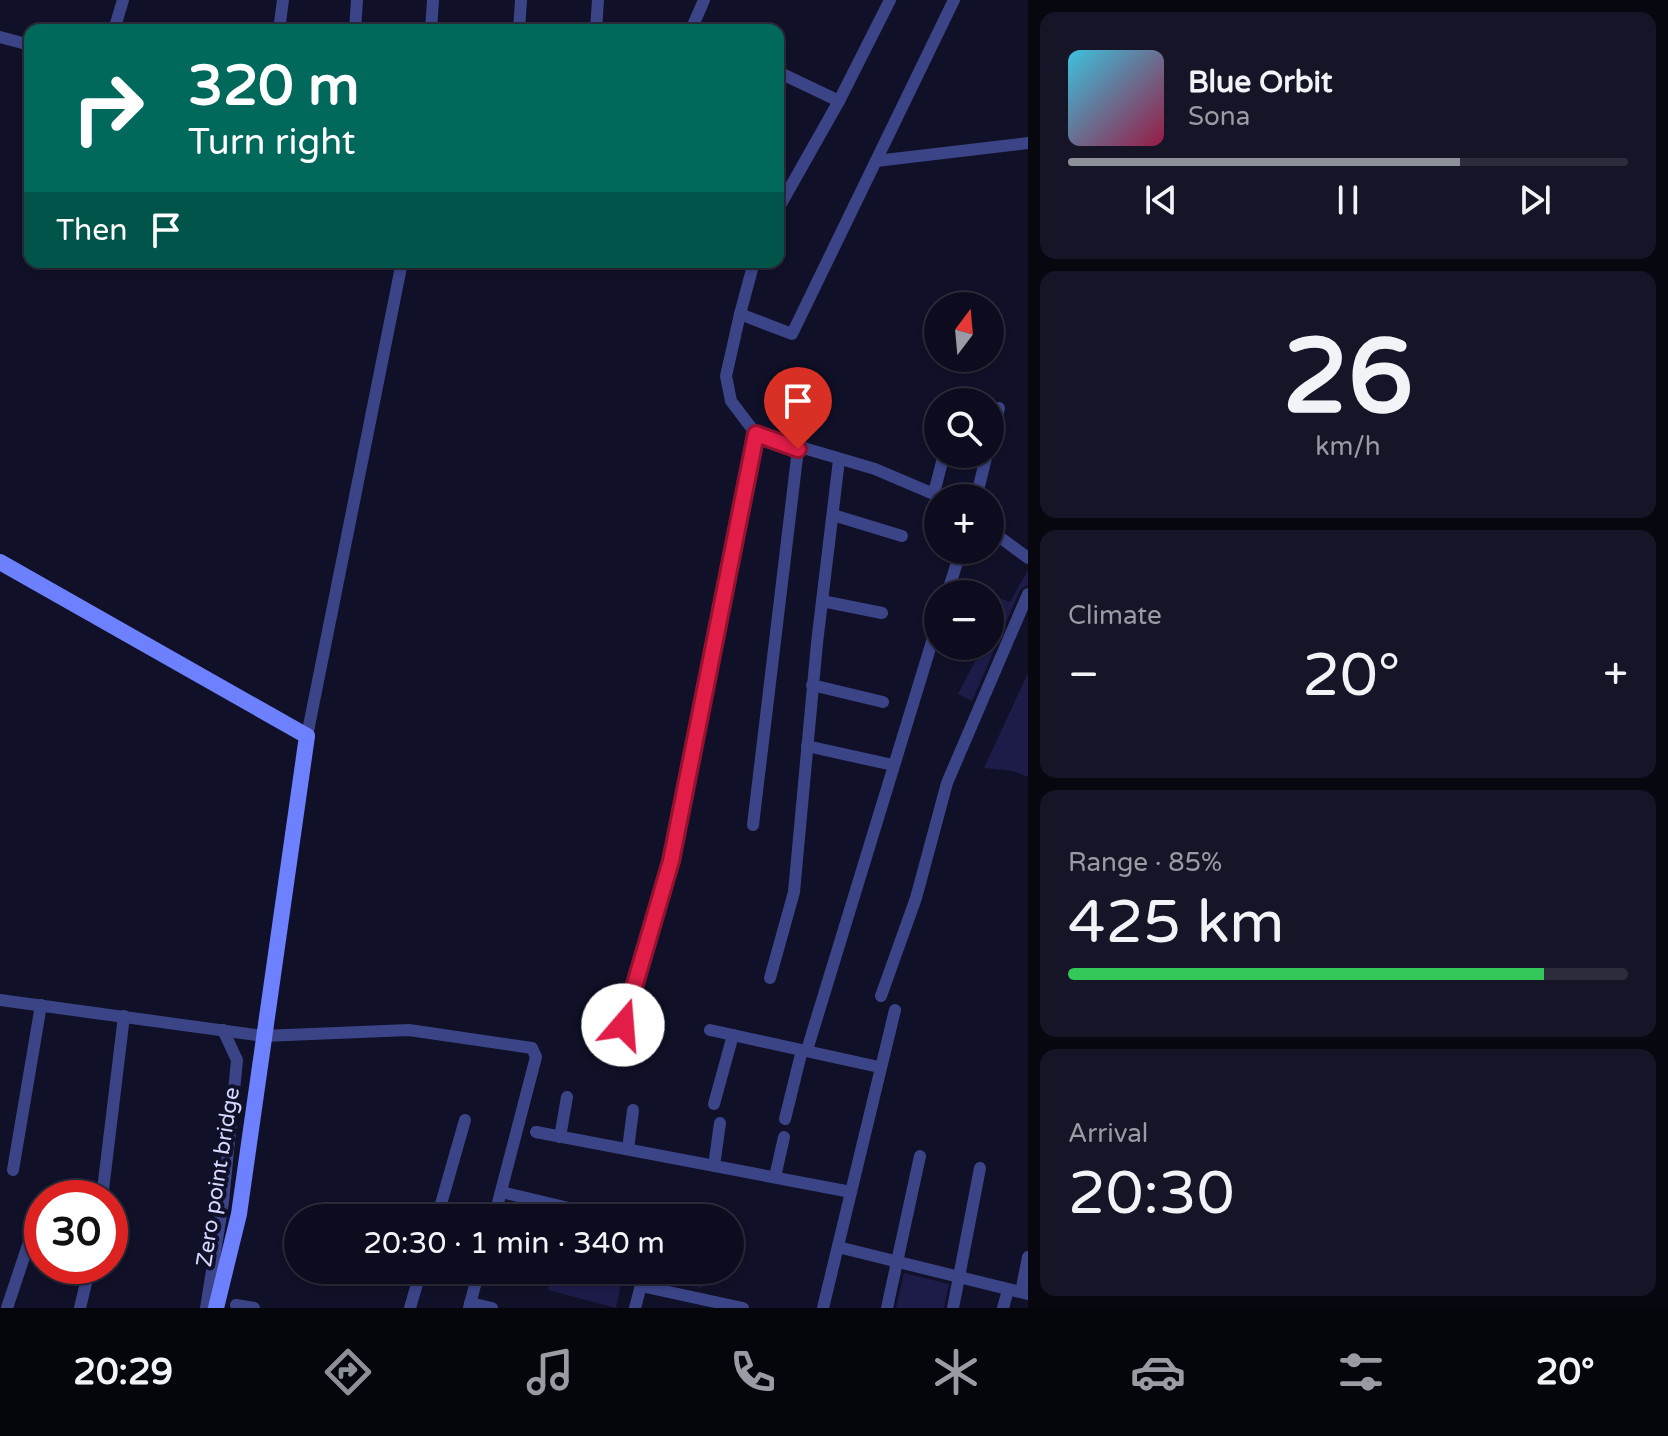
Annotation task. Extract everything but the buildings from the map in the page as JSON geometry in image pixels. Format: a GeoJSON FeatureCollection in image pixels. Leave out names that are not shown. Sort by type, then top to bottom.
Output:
{"type":"FeatureCollection","features":[{"type":"Feature","properties":{"kind":"street"},"geometry":{"type":"LineString","coordinates":[[116,24],[123,0]]}},
{"type":"Feature","properties":{"kind":"street"},"geometry":{"type":"LineString","coordinates":[[280,24],[283,0]]}},
{"type":"Feature","properties":{"kind":"street"},"geometry":{"type":"LineString","coordinates":[[355,24],[357,0]]}},
{"type":"Feature","properties":{"kind":"street"},"geometry":{"type":"LineString","coordinates":[[431,24],[433,0]]}},
{"type":"Feature","properties":{"kind":"street"},"geometry":{"type":"LineString","coordinates":[[519,24],[521,0]]}},
{"type":"Feature","properties":{"kind":"street"},"geometry":{"type":"LineString","coordinates":[[596,24],[598,0]]}},
{"type":"Feature","properties":{"kind":"street"},"geometry":{"type":"LineString","coordinates":[[694,24],[704,0]]}},
{"type":"Feature","properties":{"kind":"street"},"geometry":{"type":"LineString","coordinates":[[784,198],[839,101],[890,0]]}},
{"type":"Feature","properties":{"kind":"street"},"geometry":{"type":"LineString","coordinates":[[740,314],[792,334],[954,0]]}},
{"type":"Feature","properties":{"kind":"street"},"geometry":{"type":"LineString","coordinates":[[0,37],[24,43]]}},
{"type":"Feature","properties":{"kind":"street"},"geometry":{"type":"LineString","coordinates":[[784,75],[839,101]]}},
{"type":"Feature","properties":{"kind":"street"},"geometry":{"type":"LineString","coordinates":[[876,161],[1028,143]]}},
{"type":"Feature","properties":{"kind":"street"},"geometry":{"type":"LineString","coordinates":[[0,562],[307,736],[401,268]]}},
{"type":"Feature","properties":{"kind":"street"},"geometry":{"type":"LineString","coordinates":[[752,268],[726,376],[731,401],[756,434],[798,449],[875,469],[924,490]]}},
{"type":"Feature","properties":{"kind":"street"},"geometry":{"type":"LineString","coordinates":[[623,1025],[671,861],[756,434]]}},
{"type":"Feature","properties":{"kind":"street"},"geometry":{"type":"LineString","coordinates":[[753,825],[782,552],[798,449]]}},
{"type":"Feature","properties":{"kind":"street"},"geometry":{"type":"LineString","coordinates":[[770,978],[794,892],[812,685],[839,460]]}},
{"type":"Feature","properties":{"kind":"street"},"geometry":{"type":"LineString","coordinates":[[833,515],[902,536]]}},
{"type":"Feature","properties":{"kind":"street"},"geometry":{"type":"LineString","coordinates":[[1004,540],[1028,558]]}},
{"type":"Feature","properties":{"kind":"street"},"geometry":{"type":"LineString","coordinates":[[881,996],[916,898],[947,783],[1028,594]]}},
{"type":"Feature","properties":{"kind":"street"},"geometry":{"type":"LineString","coordinates":[[822,601],[882,613]]}},
{"type":"Feature","properties":{"kind":"street"},"geometry":{"type":"LineString","coordinates":[[785,1119],[926,660]]}},
{"type":"Feature","properties":{"kind":"street"},"geometry":{"type":"LineString","coordinates":[[812,685],[883,702]]}},
{"type":"Feature","properties":{"kind":"street","name":"Zero point bridge"},"geometry":{"type":"LineString","coordinates":[[216,1308],[239,1214],[307,736]]}},
{"type":"Feature","properties":{"kind":"street"},"geometry":{"type":"LineString","coordinates":[[807,746],[893,765]]}},
{"type":"Feature","properties":{"kind":"street"},"geometry":{"type":"LineString","coordinates":[[0,1000],[263,1036],[409,1030],[532,1048],[536,1057],[498,1204]]}},
{"type":"Feature","properties":{"kind":"street"},"geometry":{"type":"LineString","coordinates":[[13,1170],[41,1005]]}},
{"type":"Feature","properties":{"kind":"street"},"geometry":{"type":"LineString","coordinates":[[823,1308],[895,1010]]}},
{"type":"Feature","properties":{"kind":"street"},"geometry":{"type":"LineString","coordinates":[[104,1180],[124,1016]]}},
{"type":"Feature","properties":{"kind":"street"},"geometry":{"type":"LineString","coordinates":[[206,1308],[223,1202],[237,1060],[223,1030]]}},
{"type":"Feature","properties":{"kind":"street"},"geometry":{"type":"LineString","coordinates":[[710,1030],[879,1067]]}},
{"type":"Feature","properties":{"kind":"street"},"geometry":{"type":"LineString","coordinates":[[714,1104],[733,1035]]}},
{"type":"Feature","properties":{"kind":"street"},"geometry":{"type":"LineString","coordinates":[[560,1137],[567,1097]]}},
{"type":"Feature","properties":{"kind":"street"},"geometry":{"type":"LineString","coordinates":[[628,1149],[633,1110]]}},
{"type":"Feature","properties":{"kind":"street"},"geometry":{"type":"LineString","coordinates":[[441,1204],[465,1120]]}},
{"type":"Feature","properties":{"kind":"street"},"geometry":{"type":"LineString","coordinates":[[714,1166],[720,1123]]}},
{"type":"Feature","properties":{"kind":"street"},"geometry":{"type":"LineString","coordinates":[[536,1132],[851,1192]]}},
{"type":"Feature","properties":{"kind":"street"},"geometry":{"type":"LineString","coordinates":[[775,1177],[784,1137]]}},
{"type":"Feature","properties":{"kind":"street"},"geometry":{"type":"LineString","coordinates":[[887,1308],[920,1156]]}},
{"type":"Feature","properties":{"kind":"street"},"geometry":{"type":"LineString","coordinates":[[953,1308],[980,1168]]}},
{"type":"Feature","properties":{"kind":"street"},"geometry":{"type":"LineString","coordinates":[[501,1192],[552,1204]]}},
{"type":"Feature","properties":{"kind":"street"},"geometry":{"type":"LineString","coordinates":[[838,1247],[1019,1292]]}},
{"type":"Feature","properties":{"kind":"street"},"geometry":{"type":"LineString","coordinates":[[7,1308],[24,1257]]}},
{"type":"Feature","properties":{"kind":"street"},"geometry":{"type":"LineString","coordinates":[[1003,1308],[1019,1292],[1028,1257]]}},
{"type":"Feature","properties":{"kind":"street"},"geometry":{"type":"LineString","coordinates":[[80,1308],[86,1284]]}},
{"type":"Feature","properties":{"kind":"street"},"geometry":{"type":"LineString","coordinates":[[410,1308],[417,1284]]}},
{"type":"Feature","properties":{"kind":"street"},"geometry":{"type":"LineString","coordinates":[[476,1284],[470,1306],[492,1308]]}},
{"type":"Feature","properties":{"kind":"street"},"geometry":{"type":"LineString","coordinates":[[635,1308],[641,1286],[743,1308]]}},
{"type":"Feature","properties":{"kind":"street"},"geometry":{"type":"LineString","coordinates":[[236,1305],[254,1308]]}},
{"type":"Feature","properties":{"kind":"route"},"geometry":{"type":"LineString","coordinates":[[623,1025],[665,889],[756,434],[798,449]]}}]}
